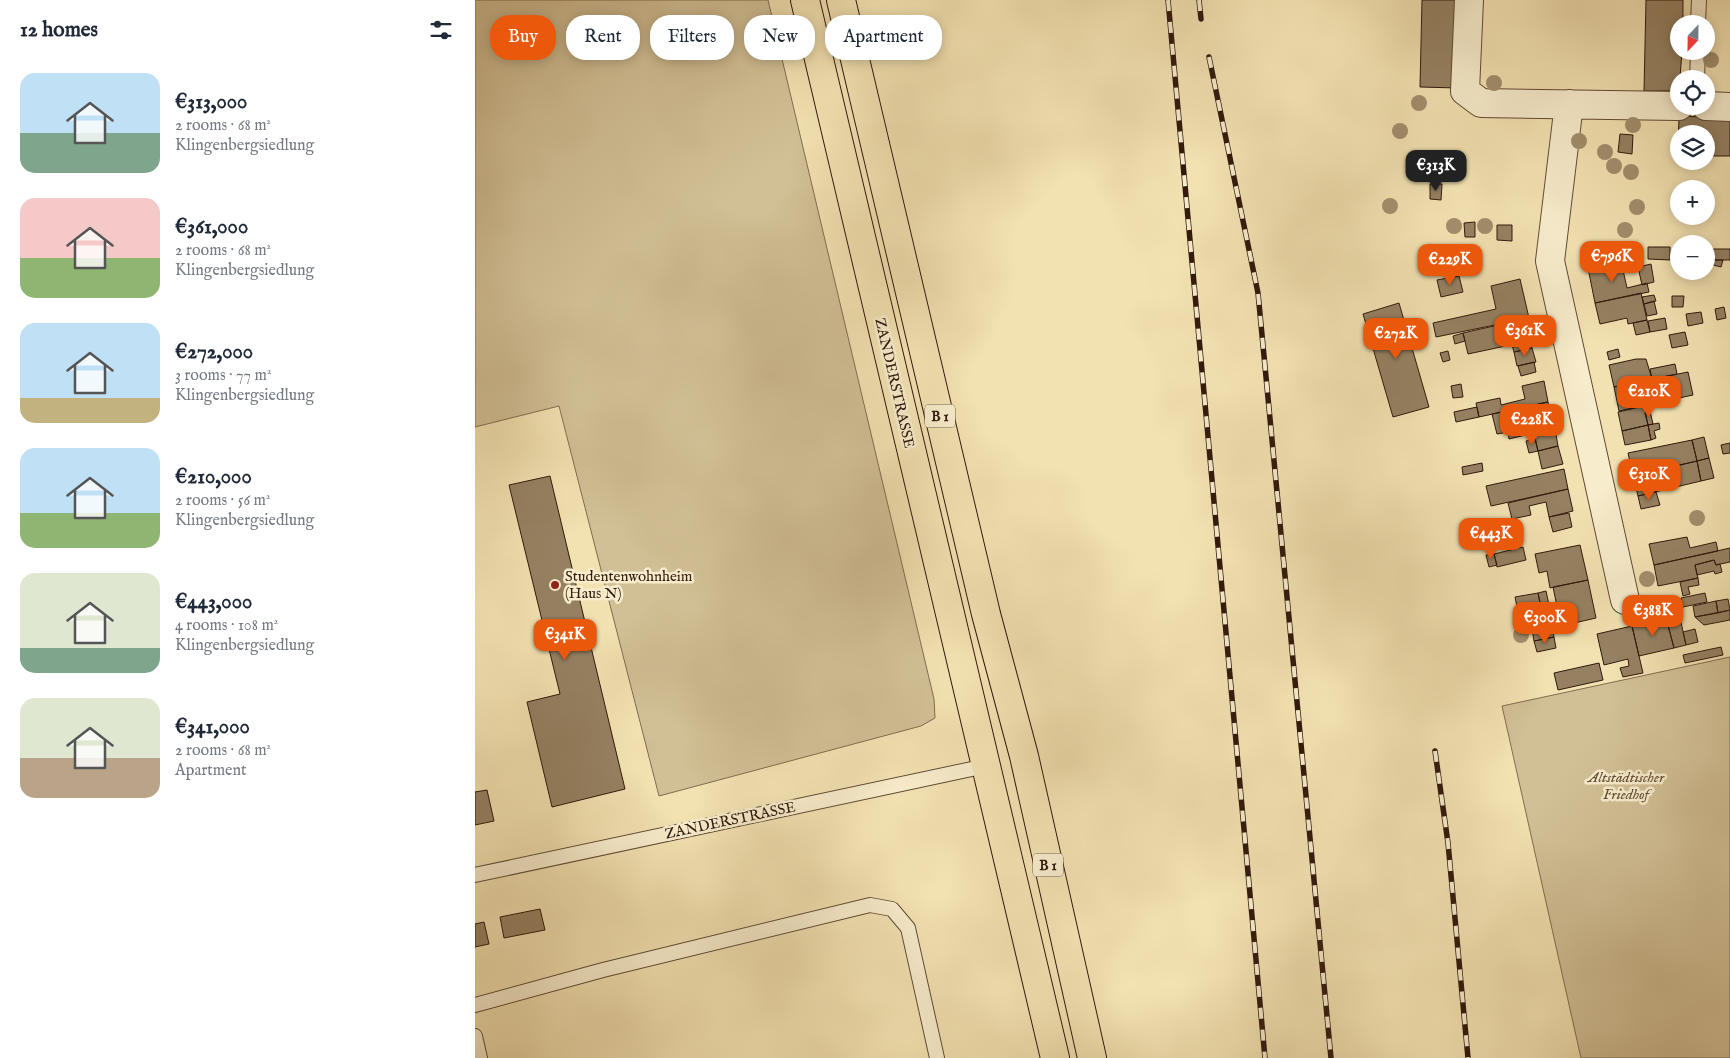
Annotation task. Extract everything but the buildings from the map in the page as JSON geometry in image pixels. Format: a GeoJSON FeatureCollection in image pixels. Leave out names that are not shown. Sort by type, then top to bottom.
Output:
{"type":"FeatureCollection","features":[{"type":"Feature","properties":{"kind":"main road","name":"ZANDERSTRASSE"},"geometry":{"type":"LineString","coordinates":[[805,0],[1053,1048]]}},
{"type":"Feature","properties":{"kind":"main road","name":"B 1"},"geometry":{"type":"LineString","coordinates":[[841,0],[986,614],[1024,756],[1092,1058]]}},
{"type":"Feature","properties":{"kind":"main road","name":"ZANDERSTRASSE"},"geometry":{"type":"LineString","coordinates":[[986,766],[1024,756]]}},
{"type":"Feature","properties":{"kind":"street"},"geometry":{"type":"LineString","coordinates":[[1469,0],[1465,91],[1481,103],[1670,106]]}},
{"type":"Feature","properties":{"kind":"street"},"geometry":{"type":"LineString","coordinates":[[1569,104],[1550,261],[1625,600]]}},
{"type":"Feature","properties":{"kind":"street"},"geometry":{"type":"LineString","coordinates":[[1715,106],[1730,107]]}},
{"type":"Feature","properties":{"kind":"lane"},"geometry":{"type":"LineString","coordinates":[[1698,15],[1699,0]]}},
{"type":"Feature","properties":{"kind":"lane","name":"ZANDERSTRASSE"},"geometry":{"type":"LineString","coordinates":[[475,875],[986,766]]}},
{"type":"Feature","properties":{"kind":"lane"},"geometry":{"type":"LineString","coordinates":[[475,1005],[603,970],[870,905],[892,909],[908,928],[937,1058]]}},
{"type":"Feature","properties":{"kind":"lane"},"geometry":{"type":"LineString","coordinates":[[475,1036],[480,1058]]}},
{"type":"Feature","properties":{"kind":"green space"},"geometry":{"type":"Polygon","coordinates":[[[475,0],[768,0],[772,15],[744,15],[744,60],[782,60],[934,699],[935,718],[921,726],[659,796],[559,406],[475,427],[475,0]]]}},
{"type":"Feature","properties":{"kind":"green space","name":"Altstädtischer Friedhof"},"geometry":{"type":"Polygon","coordinates":[[[1730,657],[1730,1058],[1581,1058],[1502,706],[1730,657]]]}},
{"type":"Feature","properties":{"kind":"railway"},"geometry":{"type":"LineString","coordinates":[[1168,0],[1265,1058]]}},
{"type":"Feature","properties":{"kind":"railway"},"geometry":{"type":"LineString","coordinates":[[1199,0],[1201,19]]}},
{"type":"Feature","properties":{"kind":"railway"},"geometry":{"type":"LineString","coordinates":[[1209,57],[1258,293],[1331,1058]]}},
{"type":"Feature","properties":{"kind":"railway"},"geometry":{"type":"LineString","coordinates":[[1435,751],[1448,843],[1468,1058]]}},
{"type":"Feature","properties":{"kind":"place","name":"Studentenwohnheim (Haus N)"},"geometry":{"type":"Point","coordinates":[555,585]}}]}
